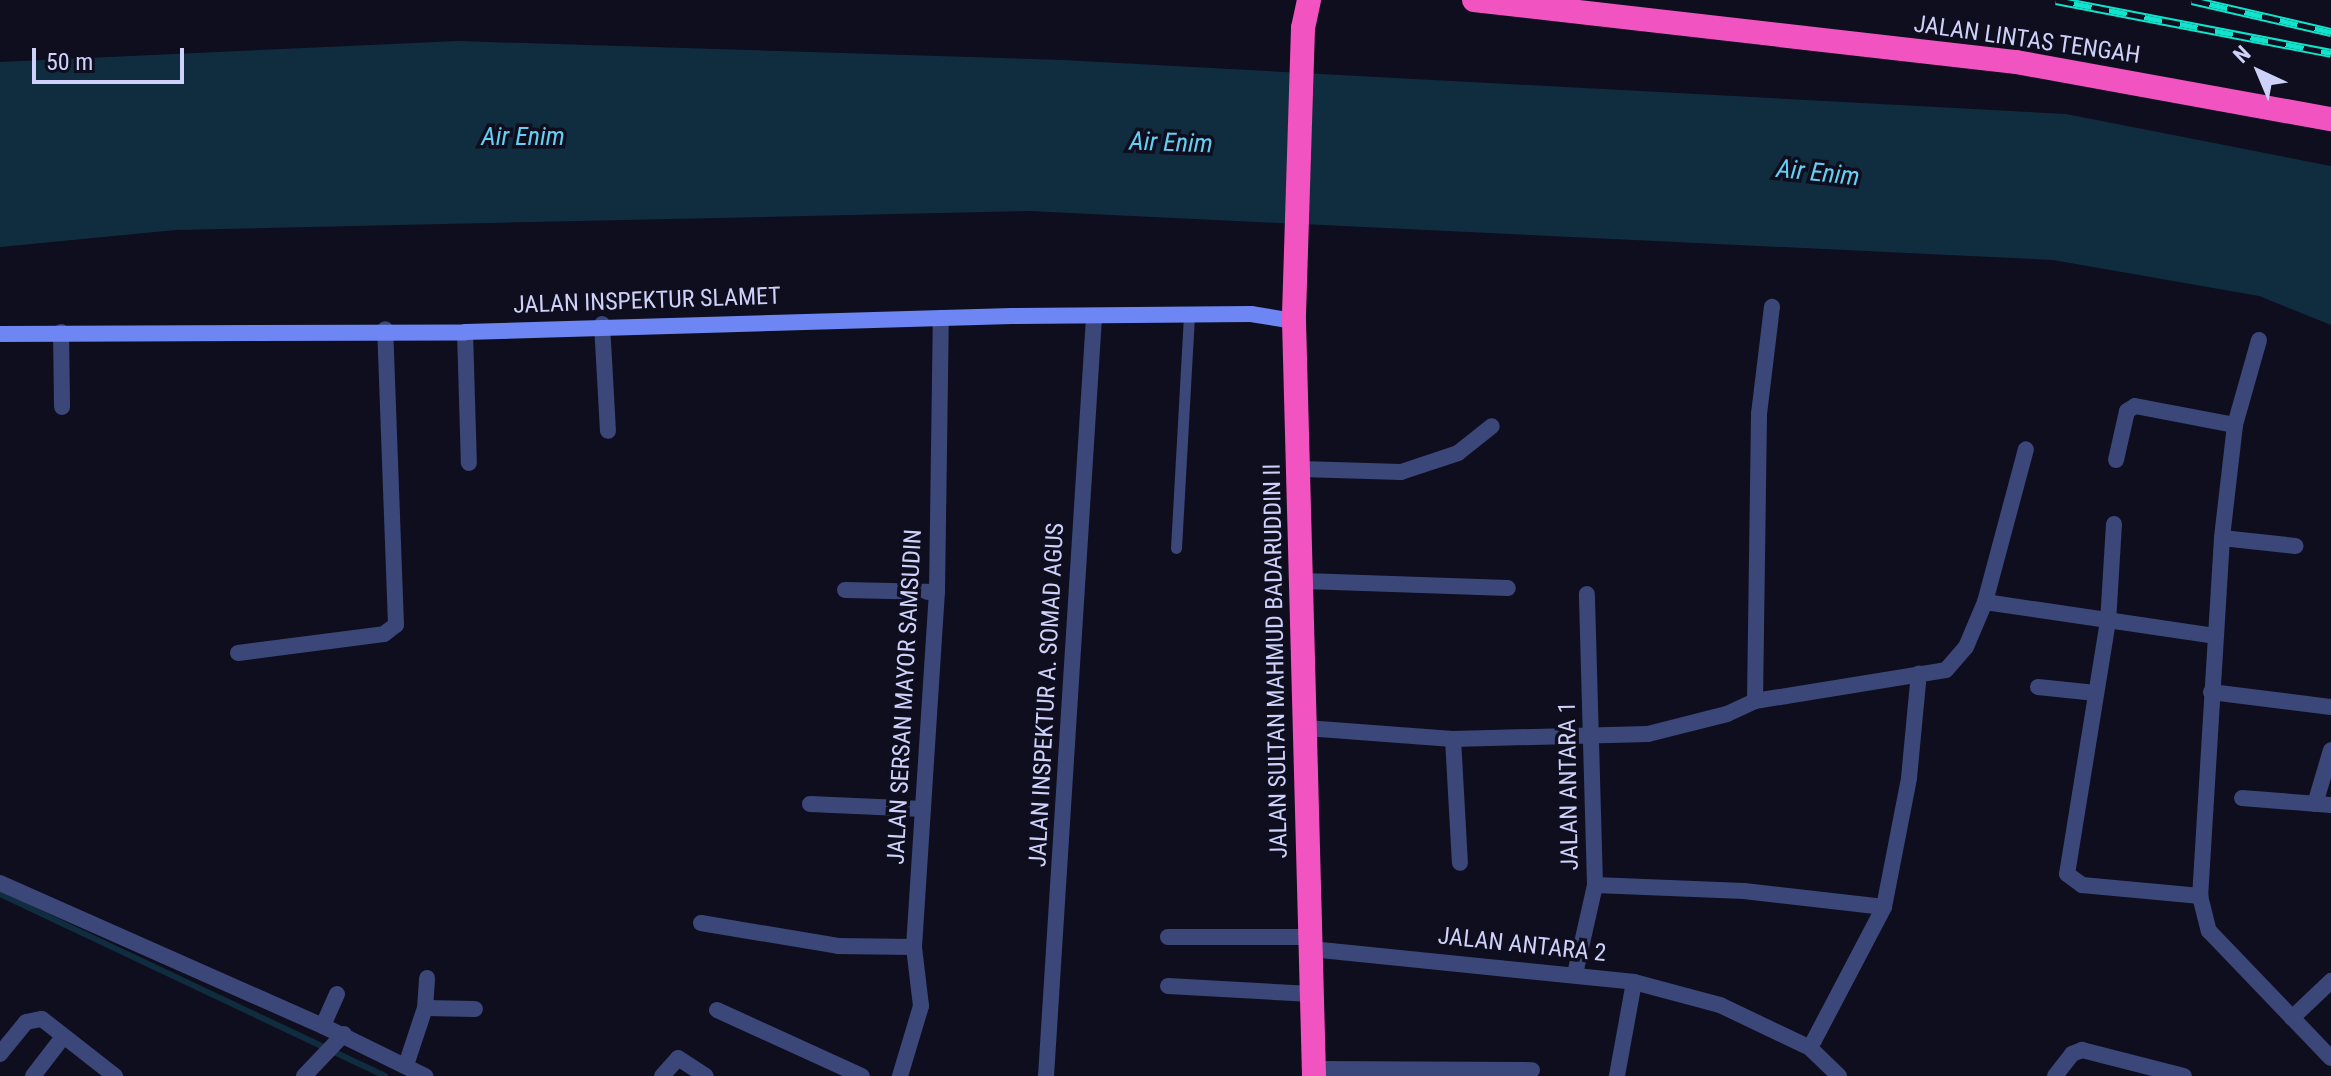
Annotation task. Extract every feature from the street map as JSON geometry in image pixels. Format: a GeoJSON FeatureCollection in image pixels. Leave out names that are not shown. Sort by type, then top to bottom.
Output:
{"type":"FeatureCollection","features":[{"type":"Feature","properties":{"kind":"highway","name":"JALAN SULTAN MAHMUD BADARUDDIN II"},"geometry":{"type":"LineString","coordinates":[[1309,0],[1303,28],[1294,321],[1305,581],[1314,1073]]}},
{"type":"Feature","properties":{"kind":"highway","name":"JALAN LINTAS TENGAH"},"geometry":{"type":"LineString","coordinates":[[1474,0],[2016,62],[2331,119]]}},
{"type":"Feature","properties":{"kind":"street"},"geometry":{"type":"LineString","coordinates":[[1755,701],[1759,414],[1772,307]]}},
{"type":"Feature","properties":{"kind":"street","name":"JALAN INSPEKTUR SLAMET"},"geometry":{"type":"LineString","coordinates":[[0,334],[385,329],[465,332],[602,324],[1189,315],[1294,321]]}},
{"type":"Feature","properties":{"kind":"street","name":"JALAN INSPEKTUR A. SOMAD AGUS"},"geometry":{"type":"LineString","coordinates":[[1046,1076],[1094,317]]}},
{"type":"Feature","properties":{"kind":"street","name":"JALAN SERSAN MAYOR SAMSUDIN"},"geometry":{"type":"LineString","coordinates":[[900,1076],[921,1006],[914,947],[937,592],[941,318]]}},
{"type":"Feature","properties":{"kind":"street"},"geometry":{"type":"LineString","coordinates":[[602,324],[608,431]]}},
{"type":"Feature","properties":{"kind":"street"},"geometry":{"type":"LineString","coordinates":[[238,653],[384,634],[396,625],[385,329]]}},
{"type":"Feature","properties":{"kind":"street"},"geometry":{"type":"LineString","coordinates":[[61,332],[62,407]]}},
{"type":"Feature","properties":{"kind":"street"},"geometry":{"type":"LineString","coordinates":[[465,332],[469,463]]}},
{"type":"Feature","properties":{"kind":"street"},"geometry":{"type":"LineString","coordinates":[[2259,340],[2235,425],[2222,538],[2200,896],[2209,931],[2331,1058]]}},
{"type":"Feature","properties":{"kind":"street"},"geometry":{"type":"LineString","coordinates":[[2116,460],[2127,411],[2135,406],[2235,425]]}},
{"type":"Feature","properties":{"kind":"street"},"geometry":{"type":"LineString","coordinates":[[1301,469],[1401,472],[1458,453],[1492,426]]}},
{"type":"Feature","properties":{"kind":"street"},"geometry":{"type":"LineString","coordinates":[[1306,728],[1453,739],[1594,738],[1648,734],[1727,714],[1755,701],[1919,673],[1956,663],[1985,602],[2026,449]]}},
{"type":"Feature","properties":{"kind":"street"},"geometry":{"type":"LineString","coordinates":[[2114,524],[2108,621],[2067,874],[2082,885],[2200,896]]}},
{"type":"Feature","properties":{"kind":"street"},"geometry":{"type":"LineString","coordinates":[[2222,538],[2296,546]]}},
{"type":"Feature","properties":{"kind":"street"},"geometry":{"type":"LineString","coordinates":[[1305,581],[1508,588]]}},
{"type":"Feature","properties":{"kind":"street"},"geometry":{"type":"LineString","coordinates":[[845,590],[937,592]]}},
{"type":"Feature","properties":{"kind":"street","name":"JALAN ANTARA 1"},"geometry":{"type":"LineString","coordinates":[[1575,974],[1595,885],[1594,738],[1587,594]]}},
{"type":"Feature","properties":{"kind":"street"},"geometry":{"type":"LineString","coordinates":[[1985,602],[2215,636]]}},
{"type":"Feature","properties":{"kind":"street"},"geometry":{"type":"LineString","coordinates":[[1810,1048],[1884,907],[1909,778],[1919,673]]}},
{"type":"Feature","properties":{"kind":"street"},"geometry":{"type":"LineString","coordinates":[[2038,687],[2096,693]]}},
{"type":"Feature","properties":{"kind":"street"},"geometry":{"type":"LineString","coordinates":[[2211,692],[2331,707]]}},
{"type":"Feature","properties":{"kind":"street"},"geometry":{"type":"LineString","coordinates":[[1453,739],[1460,863]]}},
{"type":"Feature","properties":{"kind":"street"},"geometry":{"type":"LineString","coordinates":[[2242,798],[2323,805],[2331,750]]}},
{"type":"Feature","properties":{"kind":"street"},"geometry":{"type":"LineString","coordinates":[[810,804],[923,809]]}},
{"type":"Feature","properties":{"kind":"street"},"geometry":{"type":"LineString","coordinates":[[0,883],[323,1026],[425,1076]]}},
{"type":"Feature","properties":{"kind":"street"},"geometry":{"type":"LineString","coordinates":[[1595,885],[1744,891],[1884,907]]}},
{"type":"Feature","properties":{"kind":"street"},"geometry":{"type":"LineString","coordinates":[[701,923],[838,946],[914,947]]}},
{"type":"Feature","properties":{"kind":"street","name":"JALAN ANTARA 2"},"geometry":{"type":"LineString","coordinates":[[1168,937],[1310,943],[1634,982],[1617,1076]]}},
{"type":"Feature","properties":{"kind":"street"},"geometry":{"type":"LineString","coordinates":[[406,1065],[425,1008],[427,978]]}},
{"type":"Feature","properties":{"kind":"street"},"geometry":{"type":"LineString","coordinates":[[2292,1018],[2331,981]]}},
{"type":"Feature","properties":{"kind":"street"},"geometry":{"type":"LineString","coordinates":[[1634,982],[1720,1005],[1810,1048],[1839,1076]]}},
{"type":"Feature","properties":{"kind":"street"},"geometry":{"type":"LineString","coordinates":[[1168,986],[1311,994]]}},
{"type":"Feature","properties":{"kind":"street"},"geometry":{"type":"LineString","coordinates":[[323,1026],[337,994]]}},
{"type":"Feature","properties":{"kind":"street"},"geometry":{"type":"LineString","coordinates":[[425,1008],[475,1009]]}},
{"type":"Feature","properties":{"kind":"street"},"geometry":{"type":"LineString","coordinates":[[717,1010],[862,1076]]}},
{"type":"Feature","properties":{"kind":"street"},"geometry":{"type":"LineString","coordinates":[[0,1054],[34,1018],[115,1076]]}},
{"type":"Feature","properties":{"kind":"street"},"geometry":{"type":"LineString","coordinates":[[33,1076],[63,1037]]}},
{"type":"Feature","properties":{"kind":"street"},"geometry":{"type":"LineString","coordinates":[[304,1076],[342,1037]]}},
{"type":"Feature","properties":{"kind":"street"},"geometry":{"type":"LineString","coordinates":[[2055,1076],[2072,1054],[2082,1050],[2184,1076]]}},
{"type":"Feature","properties":{"kind":"street"},"geometry":{"type":"LineString","coordinates":[[662,1076],[678,1058],[706,1076]]}},
{"type":"Feature","properties":{"kind":"street"},"geometry":{"type":"LineString","coordinates":[[1314,1073],[1532,1070]]}},
{"type":"Feature","properties":{"kind":"lane"},"geometry":{"type":"LineString","coordinates":[[1176,548],[1189,315]]}},
{"type":"Feature","properties":{"kind":"water","name":"Air Enim"},"geometry":{"type":"Polygon","coordinates":[[[458,41],[1063,60],[2066,114],[2331,166],[2331,325],[2259,296],[2053,260],[1029,211],[176,230],[0,247],[0,62],[458,41]]]}},
{"type":"Feature","properties":{"kind":"waterway"},"geometry":{"type":"LineString","coordinates":[[0,894],[385,1076]]}},
{"type":"Feature","properties":{"kind":"railway"},"geometry":{"type":"LineString","coordinates":[[2056,0],[2331,53]]}},
{"type":"Feature","properties":{"kind":"railway"},"geometry":{"type":"LineString","coordinates":[[2192,0],[2331,32]]}}]}
